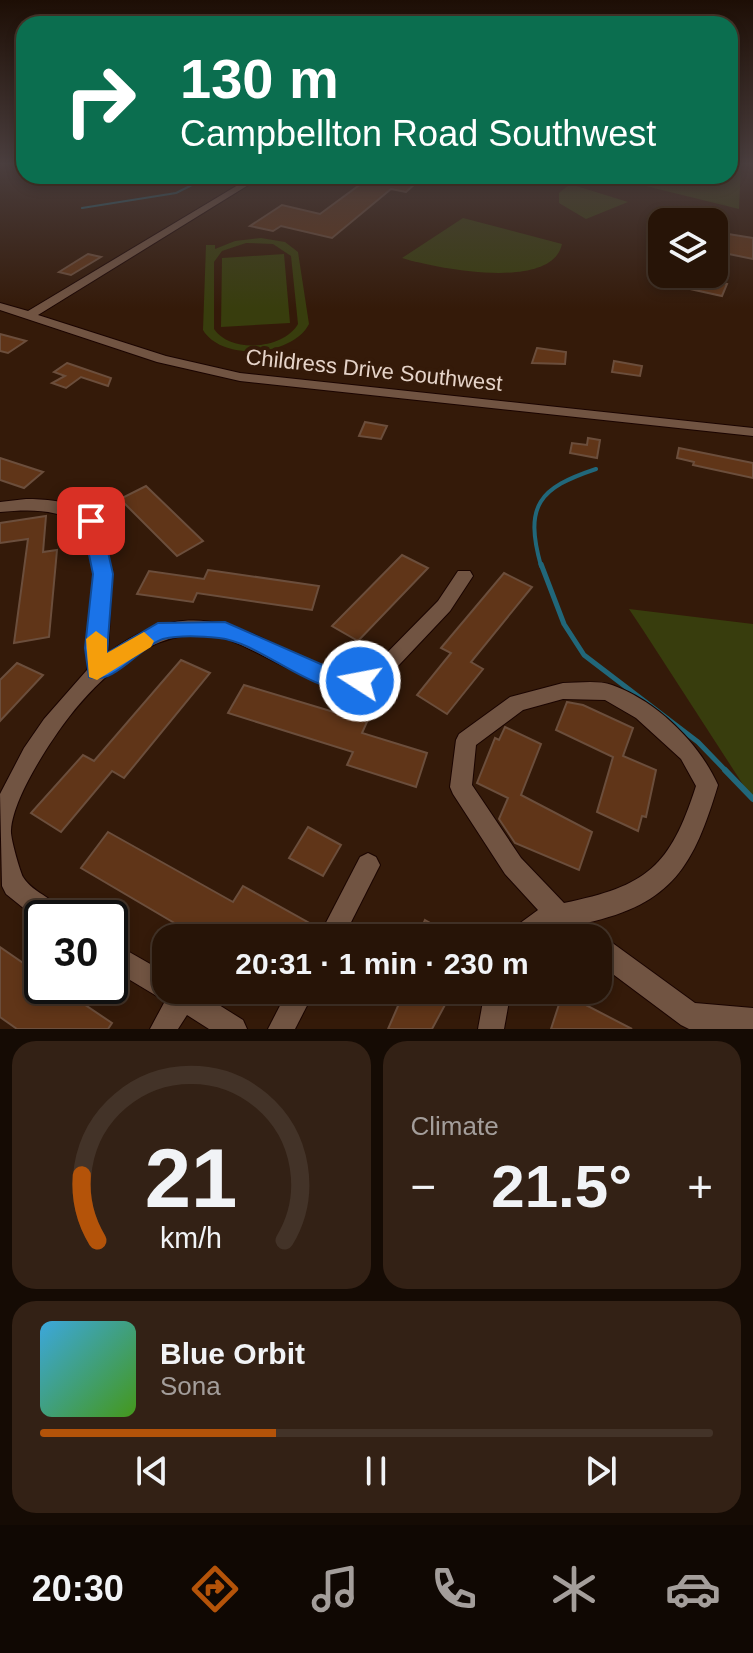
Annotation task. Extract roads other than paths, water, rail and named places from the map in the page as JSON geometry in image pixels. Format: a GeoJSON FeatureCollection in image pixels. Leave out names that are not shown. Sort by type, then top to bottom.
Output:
{"type":"FeatureCollection","features":[{"type":"Feature","properties":{"kind":"street"},"geometry":{"type":"LineString","coordinates":[[28,316],[198,213]]}},
{"type":"Feature","properties":{"kind":"street","name":"Childress Drive Southwest"},"geometry":{"type":"LineString","coordinates":[[0,306],[162,359],[240,377],[753,432]]}},
{"type":"Feature","properties":{"kind":"street"},"geometry":{"type":"LineString","coordinates":[[0,507],[44,503],[65,506],[91,521],[103,574],[95,648],[97,671]]}},
{"type":"Feature","properties":{"kind":"street"},"geometry":{"type":"LineString","coordinates":[[32,900],[14,886],[0,832],[15,784],[65,704],[97,671],[158,631],[197,628],[225,630],[329,678],[360,681],[375,677],[444,606],[464,576]]}},
{"type":"Feature","properties":{"kind":"street"},"geometry":{"type":"LineString","coordinates":[[539,924],[545,919],[560,916],[647,891],[676,863],[698,819],[707,785],[688,752],[643,712],[608,692],[563,691],[517,703],[466,740],[461,787],[513,866],[560,916],[569,924]]}},
{"type":"Feature","properties":{"kind":"street"},"geometry":{"type":"LineString","coordinates":[[337,924],[368,865]]}},
{"type":"Feature","properties":{"kind":"street"},"geometry":{"type":"LineString","coordinates":[[612,958],[690,1016],[753,1021]]}},
{"type":"Feature","properties":{"kind":"street"},"geometry":{"type":"LineString","coordinates":[[128,965],[152,979]]}},
{"type":"Feature","properties":{"kind":"street"},"geometry":{"type":"LineString","coordinates":[[163,1029],[170,1004]]}},
{"type":"Feature","properties":{"kind":"street"},"geometry":{"type":"LineString","coordinates":[[194,1004],[234,1029]]}},
{"type":"Feature","properties":{"kind":"street"},"geometry":{"type":"LineString","coordinates":[[281,1029],[294,1004]]}},
{"type":"Feature","properties":{"kind":"street"},"geometry":{"type":"LineString","coordinates":[[491,1029],[495,1004]]}},
{"type":"Feature","properties":{"kind":"waterway"},"geometry":{"type":"LineString","coordinates":[[541,566],[534,528],[541,502],[561,484],[596,469]]}},
{"type":"Feature","properties":{"kind":"waterway"},"geometry":{"type":"LineString","coordinates":[[541,564],[564,624],[584,655],[698,742],[727,772]]}},
{"type":"Feature","properties":{"kind":"waterway"},"geometry":{"type":"LineString","coordinates":[[725,770],[753,799]]}}]}
